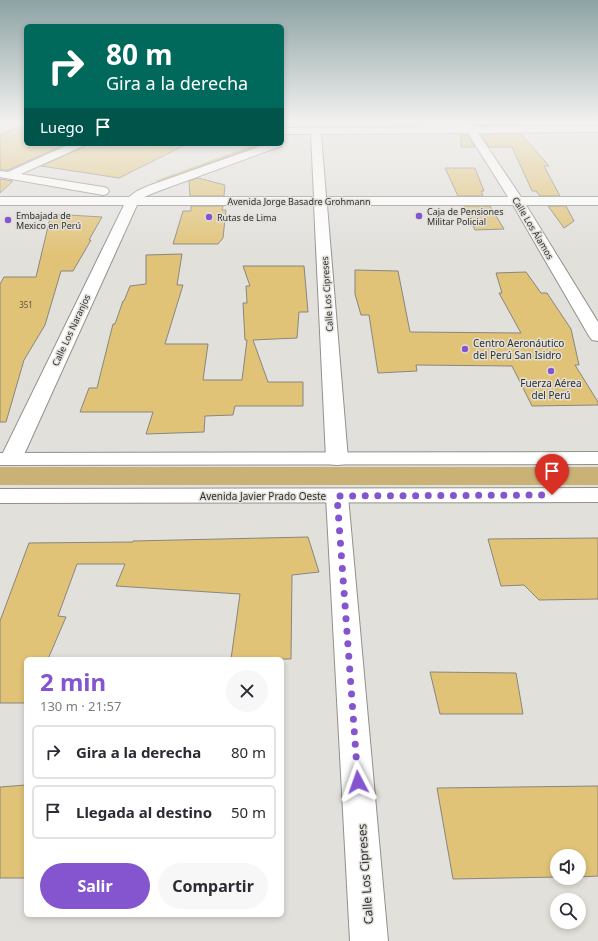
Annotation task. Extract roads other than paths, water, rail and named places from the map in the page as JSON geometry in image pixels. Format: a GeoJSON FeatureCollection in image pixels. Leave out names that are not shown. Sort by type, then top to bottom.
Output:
{"type":"FeatureCollection","features":[{"type":"Feature","properties":{"kind":"street"},"geometry":{"type":"LineString","coordinates":[[5,175],[27,166]]}},
{"type":"Feature","properties":{"kind":"street"},"geometry":{"type":"LineString","coordinates":[[92,201],[124,193],[194,166]]}},
{"type":"Feature","properties":{"kind":"street"},"geometry":{"type":"LineString","coordinates":[[5,175],[124,193],[141,194],[216,166]]}},
{"type":"Feature","properties":{"kind":"street","name":"Calle Los Cipreses"},"geometry":{"type":"LineString","coordinates":[[317,166],[321,201],[338,458]]}},
{"type":"Feature","properties":{"kind":"street","name":"Calle Los Álamos"},"geometry":{"type":"LineString","coordinates":[[494,166],[517,201],[598,336]]}},
{"type":"Feature","properties":{"kind":"street","name":"Avenida Jorge Basadre Grohmann"},"geometry":{"type":"LineString","coordinates":[[0,202],[92,201],[124,193],[321,201],[598,201]]}},
{"type":"Feature","properties":{"kind":"street","name":"Calle Los Naranjos"},"geometry":{"type":"LineString","coordinates":[[6,459],[124,193]]}},
{"type":"Feature","properties":{"kind":"street"},"geometry":{"type":"LineString","coordinates":[[6,459],[598,458]]}},
{"type":"Feature","properties":{"kind":"street","name":"Avenida Javier Prado Oeste"},"geometry":{"type":"LineString","coordinates":[[0,496],[598,495]]}},
{"type":"Feature","properties":{"kind":"street","name":"Calle Los Cipreses"},"geometry":{"type":"LineString","coordinates":[[337,496],[370,941]]}},
{"type":"Feature","properties":{"kind":"place","name":"Caja de Pensiones Militar Policial"},"geometry":{"type":"Point","coordinates":[419,216]}},
{"type":"Feature","properties":{"kind":"place","name":"Rutas de Lima"},"geometry":{"type":"Point","coordinates":[209,217]}},
{"type":"Feature","properties":{"kind":"place","name":"Embajada de Mexico en Perú"},"geometry":{"type":"Point","coordinates":[8,220]}},
{"type":"Feature","properties":{"kind":"place","name":"Centro Aeronáutico del Perú San Isidro"},"geometry":{"type":"Point","coordinates":[465,349]}},
{"type":"Feature","properties":{"kind":"place","name":"Fuerza Aérea del Perú"},"geometry":{"type":"Point","coordinates":[551,371]}}]}
